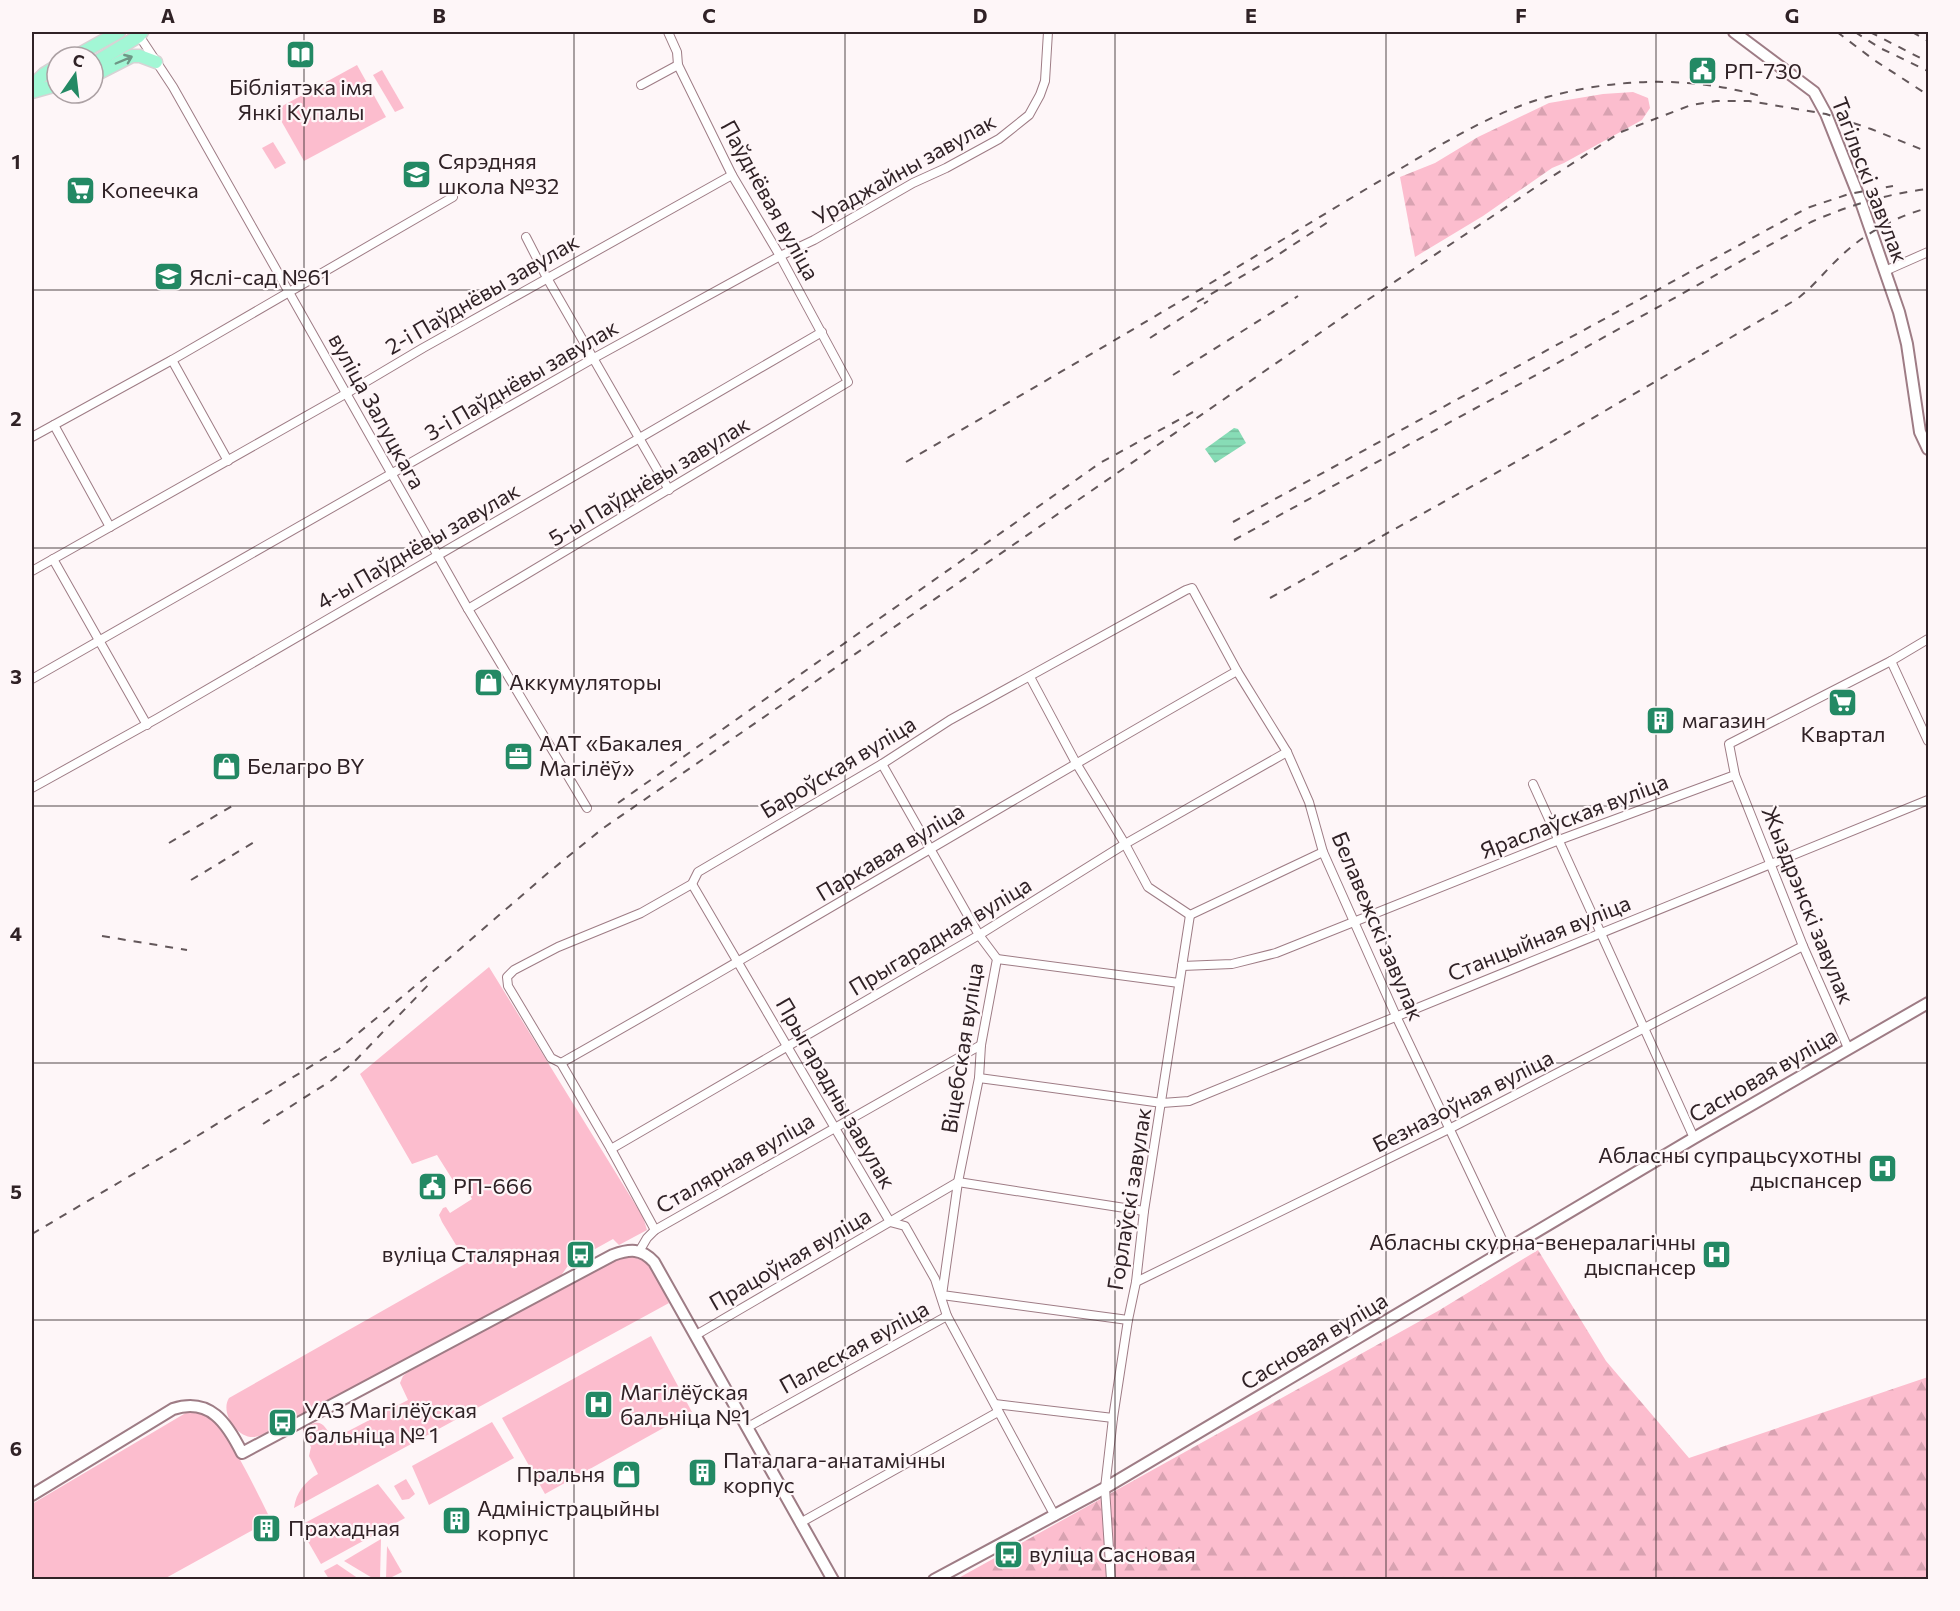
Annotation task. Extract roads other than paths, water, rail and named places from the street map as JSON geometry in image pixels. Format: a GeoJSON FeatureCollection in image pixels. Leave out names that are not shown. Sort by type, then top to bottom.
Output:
{"type":"FeatureCollection","features":[{"type":"Feature","properties":{"kind":"main road"},"geometry":{"type":"LineString","coordinates":[[96,45],[119,32]]}},
{"type":"Feature","properties":{"kind":"main road","name":"Тагільскі завулак"},"geometry":{"type":"LineString","coordinates":[[1734,32],[1814,92],[1826,114],[1855,186],[1885,271],[1907,344],[1920,432],[1929,449]]}},
{"type":"Feature","properties":{"kind":"main road"},"geometry":{"type":"LineString","coordinates":[[105,56],[139,33]]}},
{"type":"Feature","properties":{"kind":"main road"},"geometry":{"type":"LineString","coordinates":[[105,70],[132,56],[140,56],[156,62]]}},
{"type":"Feature","properties":{"kind":"main road"},"geometry":{"type":"LineString","coordinates":[[32,86],[45,73]]}},
{"type":"Feature","properties":{"kind":"main road","name":"Сасновая вуліца"},"geometry":{"type":"LineString","coordinates":[[934,1580],[1105,1488],[1694,1138],[1929,1003]]}},
{"type":"Feature","properties":{"kind":"main road"},"geometry":{"type":"LineString","coordinates":[[32,1495],[172,1409],[184,1405],[199,1406],[215,1413],[233,1435],[242,1453],[613,1255],[627,1250],[640,1250],[654,1262],[833,1580]]}},
{"type":"Feature","properties":{"kind":"street","name":"Паўднёвая вуліца"},"geometry":{"type":"LineString","coordinates":[[668,32],[677,52],[678,65],[732,175],[780,256],[848,382]]}},
{"type":"Feature","properties":{"kind":"street","name":"Ураджайны завулак"},"geometry":{"type":"LineString","coordinates":[[780,256],[814,240],[913,183],[990,145],[1029,115],[1045,81],[1048,32]]}},
{"type":"Feature","properties":{"kind":"street","name":"вуліца Залуцкага"},"geometry":{"type":"LineString","coordinates":[[139,33],[173,87],[468,609],[587,808]]}},
{"type":"Feature","properties":{"kind":"street"},"geometry":{"type":"LineString","coordinates":[[641,85],[678,65]]}},
{"type":"Feature","properties":{"kind":"street","name":"2-і Паўднёвы завулак"},"geometry":{"type":"LineString","coordinates":[[32,571],[732,175]]}},
{"type":"Feature","properties":{"kind":"street"},"geometry":{"type":"LineString","coordinates":[[32,437],[172,360],[453,197]]}},
{"type":"Feature","properties":{"kind":"street"},"geometry":{"type":"LineString","coordinates":[[526,237],[547,278],[669,490]]}},
{"type":"Feature","properties":{"kind":"street"},"geometry":{"type":"LineString","coordinates":[[1885,271],[1929,252]]}},
{"type":"Feature","properties":{"kind":"street","name":"3-і Паўднёвы завулак"},"geometry":{"type":"LineString","coordinates":[[32,679],[594,358],[780,256]]}},
{"type":"Feature","properties":{"kind":"street","name":"4-ы Паўднёвы завулак"},"geometry":{"type":"LineString","coordinates":[[32,788],[147,725],[822,332]]}},
{"type":"Feature","properties":{"kind":"street"},"geometry":{"type":"LineString","coordinates":[[172,360],[228,461]]}},
{"type":"Feature","properties":{"kind":"street","name":"5-ы Паўднёвы завулак"},"geometry":{"type":"LineString","coordinates":[[468,609],[848,382]]}},
{"type":"Feature","properties":{"kind":"street"},"geometry":{"type":"LineString","coordinates":[[54,425],[110,526]]}},
{"type":"Feature","properties":{"kind":"street"},"geometry":{"type":"LineString","coordinates":[[53,559],[147,725]]}},
{"type":"Feature","properties":{"kind":"street","name":"Белавежскі завулак"},"geometry":{"type":"LineString","coordinates":[[1192,588],[1237,671],[1287,752],[1309,802],[1323,852],[1396,1016],[1507,1250]]}},
{"type":"Feature","properties":{"kind":"street","name":"Бароўская вуліца"},"geometry":{"type":"LineString","coordinates":[[561,1064],[551,1058],[508,986],[507,977],[514,970],[558,947],[641,913],[692,884],[698,872],[882,764],[950,720],[1192,588]]}},
{"type":"Feature","properties":{"kind":"street"},"geometry":{"type":"LineString","coordinates":[[1736,775],[1729,744],[1891,661],[1929,639]]}},
{"type":"Feature","properties":{"kind":"street"},"geometry":{"type":"LineString","coordinates":[[1891,661],[1929,741]]}},
{"type":"Feature","properties":{"kind":"street","name":"Паркавая вуліца"},"geometry":{"type":"LineString","coordinates":[[561,1064],[740,963],[929,849],[1237,671]]}},
{"type":"Feature","properties":{"kind":"street"},"geometry":{"type":"LineString","coordinates":[[1030,676],[1076,763],[1148,886],[1190,915],[1323,852]]}},
{"type":"Feature","properties":{"kind":"street","name":"Прыгарадная вуліца"},"geometry":{"type":"LineString","coordinates":[[611,1149],[979,935],[1125,844],[1287,752]]}},
{"type":"Feature","properties":{"kind":"street","name":"Віцебская вуліца"},"geometry":{"type":"LineString","coordinates":[[882,764],[979,935],[997,959],[981,1045],[979,1078],[958,1182],[942,1295]]}},
{"type":"Feature","properties":{"kind":"street","name":"Яраслаўская вуліца"},"geometry":{"type":"LineString","coordinates":[[1182,966],[1232,964],[1276,953],[1559,840],[1736,775]]}},
{"type":"Feature","properties":{"kind":"street","name":"Жыздрэнскі завулак"},"geometry":{"type":"LineString","coordinates":[[1736,775],[1803,946],[1848,1048]]}},
{"type":"Feature","properties":{"kind":"street"},"geometry":{"type":"LineString","coordinates":[[1533,784],[1694,1138]]}},
{"type":"Feature","properties":{"kind":"street","name":"Станцыйная вуліца"},"geometry":{"type":"LineString","coordinates":[[1162,1103],[1189,1101],[1929,800]]}},
{"type":"Feature","properties":{"kind":"street","name":"Прыгарадны завулак"},"geometry":{"type":"LineString","coordinates":[[692,884],[890,1222],[905,1226],[935,1279],[947,1316]]}},
{"type":"Feature","properties":{"kind":"street","name":"Горлаўскі завулак"},"geometry":{"type":"LineString","coordinates":[[1111,1580],[1105,1488],[1113,1418],[1136,1282],[1144,1211],[1190,915]]}},
{"type":"Feature","properties":{"kind":"street","name":"Безназоўная вуліца"},"geometry":{"type":"LineString","coordinates":[[1136,1282],[1449,1129],[1803,946]]}},
{"type":"Feature","properties":{"kind":"street"},"geometry":{"type":"LineString","coordinates":[[997,959],[1179,983]]}},
{"type":"Feature","properties":{"kind":"street","name":"Сталярная вуліца"},"geometry":{"type":"LineString","coordinates":[[640,1250],[655,1230],[981,1045]]}},
{"type":"Feature","properties":{"kind":"street"},"geometry":{"type":"LineString","coordinates":[[561,1064],[655,1230]]}},
{"type":"Feature","properties":{"kind":"street"},"geometry":{"type":"LineString","coordinates":[[979,1078],[1162,1103]]}},
{"type":"Feature","properties":{"kind":"street"},"geometry":{"type":"LineString","coordinates":[[958,1182],[1144,1211]]}},
{"type":"Feature","properties":{"kind":"street","name":"Працоўная вуліца"},"geometry":{"type":"LineString","coordinates":[[696,1335],[958,1182]]}},
{"type":"Feature","properties":{"kind":"street","name":"Палеская вуліца"},"geometry":{"type":"LineString","coordinates":[[942,1295],[1128,1320]]}},
{"type":"Feature","properties":{"kind":"street"},"geometry":{"type":"LineString","coordinates":[[947,1316],[1055,1516]]}},
{"type":"Feature","properties":{"kind":"street","name":"Палеская вуліца"},"geometry":{"type":"LineString","coordinates":[[748,1427],[947,1316]]}},
{"type":"Feature","properties":{"kind":"street"},"geometry":{"type":"LineString","coordinates":[[800,1523],[996,1408],[1113,1418]]}},
{"type":"Feature","properties":{"kind":"railway"},"geometry":{"type":"LineString","coordinates":[[1837,32],[1874,60],[1928,95]]}},
{"type":"Feature","properties":{"kind":"railway"},"geometry":{"type":"LineString","coordinates":[[1855,32],[1880,48],[1928,71]]}},
{"type":"Feature","properties":{"kind":"railway"},"geometry":{"type":"LineString","coordinates":[[1870,32],[1928,62]]}},
{"type":"Feature","properties":{"kind":"railway"},"geometry":{"type":"LineString","coordinates":[[1912,32],[1928,41]]}},
{"type":"Feature","properties":{"kind":"railway"},"geometry":{"type":"LineString","coordinates":[[906,462],[1439,146],[1510,110],[1547,97],[1627,83],[1707,85],[1760,96]]}},
{"type":"Feature","properties":{"kind":"railway"},"geometry":{"type":"LineString","coordinates":[[32,1234],[339,1049],[602,829],[1369,299],[1621,132],[1691,105],[1716,101],[1749,101],[1826,114],[1928,152]]}},
{"type":"Feature","properties":{"kind":"railway"},"geometry":{"type":"LineString","coordinates":[[1233,522],[1807,208],[1849,194],[1893,186]]}},
{"type":"Feature","properties":{"kind":"railway"},"geometry":{"type":"LineString","coordinates":[[1234,540],[1811,222],[1868,201],[1928,189]]}},
{"type":"Feature","properties":{"kind":"railway"},"geometry":{"type":"LineString","coordinates":[[1270,598],[1543,447],[1797,299],[1840,257],[1870,233],[1904,216],[1928,208]]}},
{"type":"Feature","properties":{"kind":"railway"},"geometry":{"type":"LineString","coordinates":[[1197,302],[1270,260],[1328,222]]}},
{"type":"Feature","properties":{"kind":"railway"},"geometry":{"type":"LineString","coordinates":[[1173,375],[1298,296]]}},
{"type":"Feature","properties":{"kind":"railway"},"geometry":{"type":"LineString","coordinates":[[1150,338],[1208,301]]}},
{"type":"Feature","properties":{"kind":"railway"},"geometry":{"type":"LineString","coordinates":[[618,803],[1100,463],[1193,412]]}},
{"type":"Feature","properties":{"kind":"railway"},"geometry":{"type":"LineString","coordinates":[[169,843],[234,805]]}},
{"type":"Feature","properties":{"kind":"railway"},"geometry":{"type":"LineString","coordinates":[[191,880],[256,841]]}},
{"type":"Feature","properties":{"kind":"railway"},"geometry":{"type":"LineString","coordinates":[[102,936],[187,950]]}},
{"type":"Feature","properties":{"kind":"railway"},"geometry":{"type":"LineString","coordinates":[[263,1124],[332,1080],[353,1063],[432,981]]}},
{"type":"Feature","properties":{"kind":"place","name":"Бібліятэка імя Янкі Купалы"},"geometry":{"type":"Point","coordinates":[301,55]}},
{"type":"Feature","properties":{"kind":"place","name":"РП-730"},"geometry":{"type":"Point","coordinates":[1703,71]}},
{"type":"Feature","properties":{"kind":"place","name":"Сярэдняя школа №32"},"geometry":{"type":"Point","coordinates":[417,174]}},
{"type":"Feature","properties":{"kind":"place","name":"Копеечка"},"geometry":{"type":"Point","coordinates":[80,190]}},
{"type":"Feature","properties":{"kind":"place","name":"Яслі-сад №61"},"geometry":{"type":"Point","coordinates":[168,277]}},
{"type":"Feature","properties":{"kind":"place","name":"Аккумуляторы"},"geometry":{"type":"Point","coordinates":[488,682]}},
{"type":"Feature","properties":{"kind":"place","name":"Квартал"},"geometry":{"type":"Point","coordinates":[1843,702]}},
{"type":"Feature","properties":{"kind":"place","name":"магазин"},"geometry":{"type":"Point","coordinates":[1661,720]}},
{"type":"Feature","properties":{"kind":"place","name":"ААТ «Бакалея Магілёў»"},"geometry":{"type":"Point","coordinates":[518,756]}},
{"type":"Feature","properties":{"kind":"place","name":"Белагро BY"},"geometry":{"type":"Point","coordinates":[226,766]}},
{"type":"Feature","properties":{"kind":"place","name":"Абласны супрацьсухотны дыспансер"},"geometry":{"type":"Point","coordinates":[1883,1168]}},
{"type":"Feature","properties":{"kind":"place","name":"РП-666"},"geometry":{"type":"Point","coordinates":[432,1186]}},
{"type":"Feature","properties":{"kind":"place","name":"вуліца Сталярная"},"geometry":{"type":"Point","coordinates":[581,1254]}},
{"type":"Feature","properties":{"kind":"place","name":"Абласны скурна-венералагічны дыспансер"},"geometry":{"type":"Point","coordinates":[1717,1255]}},
{"type":"Feature","properties":{"kind":"place","name":"Магілёўская бальніца №1"},"geometry":{"type":"Point","coordinates":[599,1405]}},
{"type":"Feature","properties":{"kind":"place","name":"УАЗ Магілёўская бальніца № 1"},"geometry":{"type":"Point","coordinates":[283,1423]}},
{"type":"Feature","properties":{"kind":"place","name":"Паталага-анатамічны корпус"},"geometry":{"type":"Point","coordinates":[702,1473]}},
{"type":"Feature","properties":{"kind":"place","name":"Пральня"},"geometry":{"type":"Point","coordinates":[626,1474]}},
{"type":"Feature","properties":{"kind":"place","name":"Адміністрацыйны корпус"},"geometry":{"type":"Point","coordinates":[456,1521]}},
{"type":"Feature","properties":{"kind":"place","name":"Прахадная"},"geometry":{"type":"Point","coordinates":[267,1528]}},
{"type":"Feature","properties":{"kind":"place","name":"вуліца Сасновая"},"geometry":{"type":"Point","coordinates":[1008,1554]}}]}
